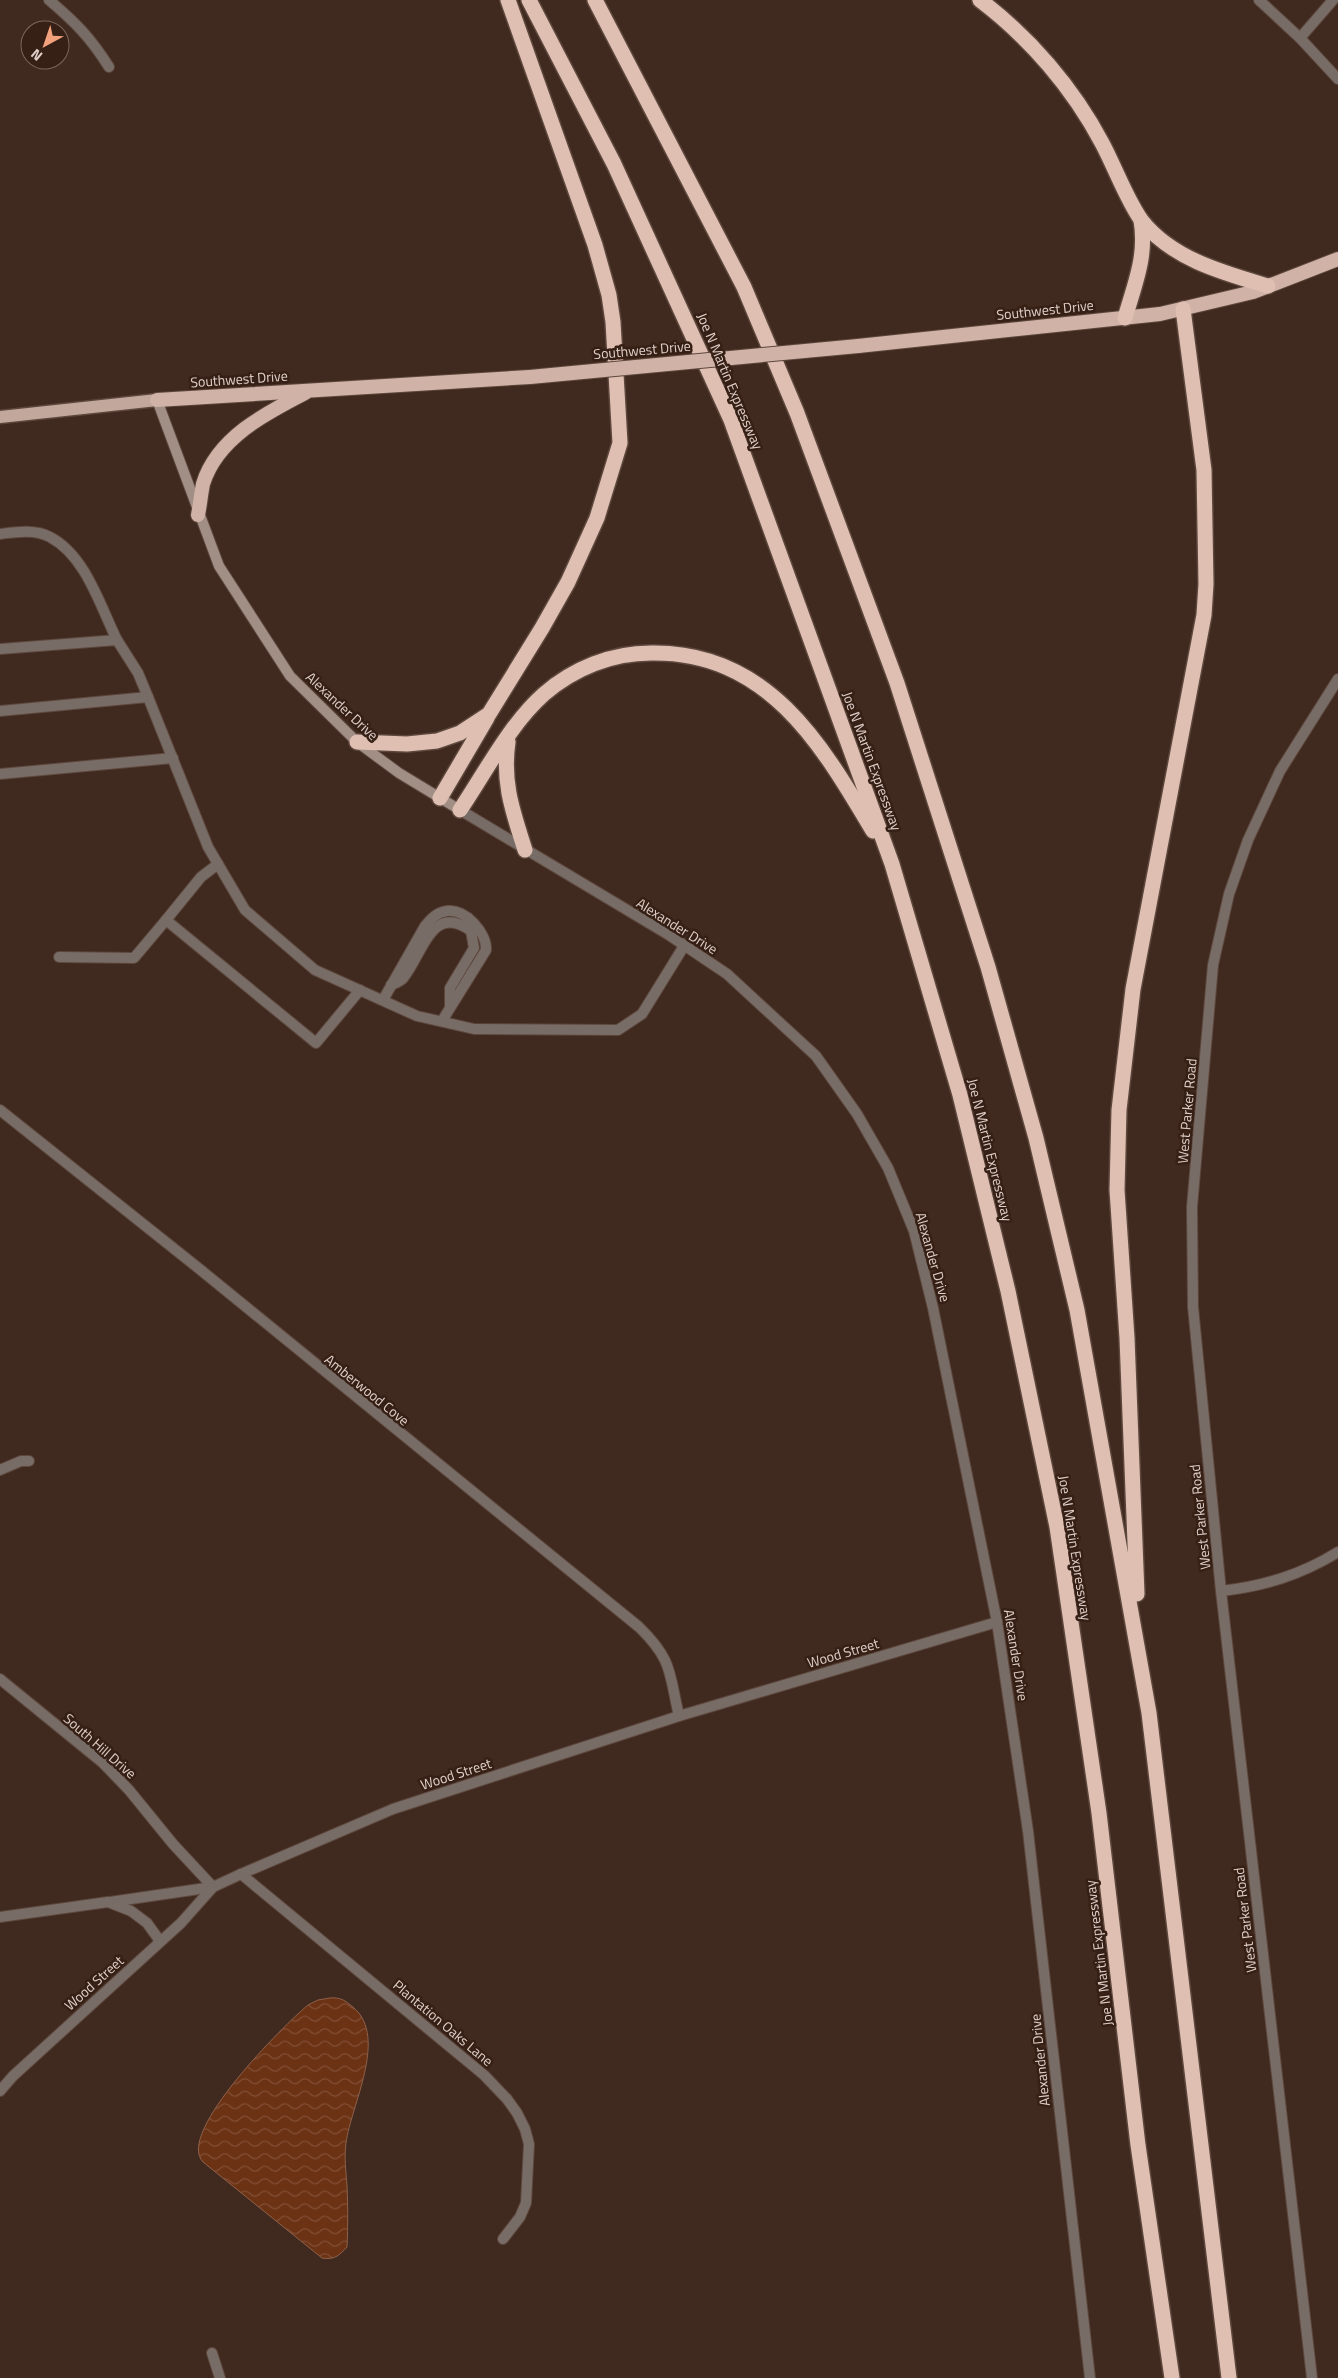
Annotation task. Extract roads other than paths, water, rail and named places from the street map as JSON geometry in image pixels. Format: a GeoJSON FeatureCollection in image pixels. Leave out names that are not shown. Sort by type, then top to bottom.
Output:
{"type":"FeatureCollection","features":[{"type":"Feature","properties":{"kind":"highway"},"geometry":{"type":"LineString","coordinates":[[440,798],[568,582],[597,518],[620,442],[613,322],[609,295],[595,245],[508,0]]}},
{"type":"Feature","properties":{"kind":"highway","name":"Joe N Martin Expressway"},"geometry":{"type":"LineString","coordinates":[[529,0],[614,164],[731,420],[892,864],[960,1095],[1008,1291],[1057,1527],[1098,1813],[1138,2145],[1172,2378]]}},
{"type":"Feature","properties":{"kind":"highway"},"geometry":{"type":"LineString","coordinates":[[595,0],[744,287],[797,413],[897,684],[988,967],[1036,1138],[1077,1310],[1139,1648],[1170,1868],[1229,2378]]}},
{"type":"Feature","properties":{"kind":"highway"},"geometry":{"type":"LineString","coordinates":[[980,0],[1014,28],[1066,86],[1101,141],[1141,220],[1166,242],[1196,261],[1214,270],[1268,286]]}},
{"type":"Feature","properties":{"kind":"highway"},"geometry":{"type":"LineString","coordinates":[[1125,318],[1143,257],[1141,220]]}},
{"type":"Feature","properties":{"kind":"highway","name":"Southwest Drive"},"geometry":{"type":"LineString","coordinates":[[156,400],[530,377],[858,346],[1160,314],[1206,305],[1268,286],[1338,259]]}},
{"type":"Feature","properties":{"kind":"highway"},"geometry":{"type":"LineString","coordinates":[[1139,1648],[1127,1338],[1117,1190],[1119,1110],[1133,989],[1204,615],[1206,535],[1204,470],[1184,309]]}},
{"type":"Feature","properties":{"kind":"highway"},"geometry":{"type":"LineString","coordinates":[[198,515],[204,483],[228,444],[252,422],[310,390]]}},
{"type":"Feature","properties":{"kind":"highway"},"geometry":{"type":"LineString","coordinates":[[460,810],[520,720],[545,694],[568,676],[610,658],[639,653],[666,652],[689,655],[722,664],[744,674],[762,686],[801,722],[836,768],[892,864]]}},
{"type":"Feature","properties":{"kind":"highway"},"geometry":{"type":"LineString","coordinates":[[357,742],[407,744],[430,742],[460,733],[489,714]]}},
{"type":"Feature","properties":{"kind":"highway"},"geometry":{"type":"LineString","coordinates":[[509,738],[506,773],[508,793],[525,850]]}},
{"type":"Feature","properties":{"kind":"main road","name":"Southwest Drive"},"geometry":{"type":"LineString","coordinates":[[0,417],[156,400]]}},
{"type":"Feature","properties":{"kind":"main road","name":"Alexander Drive"},"geometry":{"type":"LineString","coordinates":[[156,400],[198,515],[219,566],[238,599],[290,676],[357,742],[460,810]]}},
{"type":"Feature","properties":{"kind":"street"},"geometry":{"type":"LineString","coordinates":[[49,0],[93,41],[109,68]]}},
{"type":"Feature","properties":{"kind":"street"},"geometry":{"type":"LineString","coordinates":[[1259,0],[1300,38],[1338,79]]}},
{"type":"Feature","properties":{"kind":"street"},"geometry":{"type":"LineString","coordinates":[[1300,38],[1333,0]]}},
{"type":"Feature","properties":{"kind":"street"},"geometry":{"type":"LineString","coordinates":[[0,534],[25,531],[49,536],[74,556],[117,640],[138,673],[208,847],[245,910],[315,970],[417,1016],[474,1030],[618,1030],[642,1014],[684,946]]}},
{"type":"Feature","properties":{"kind":"street"},"geometry":{"type":"LineString","coordinates":[[0,649],[117,640]]}},
{"type":"Feature","properties":{"kind":"street","name":"West Parker Road"},"geometry":{"type":"LineString","coordinates":[[1312,2378],[1221,1591],[1193,1307],[1192,1208],[1213,965],[1229,894],[1248,840],[1280,771],[1338,679]]}},
{"type":"Feature","properties":{"kind":"street"},"geometry":{"type":"LineString","coordinates":[[0,711],[148,697]]}},
{"type":"Feature","properties":{"kind":"street"},"geometry":{"type":"LineString","coordinates":[[0,774],[173,758]]}},
{"type":"Feature","properties":{"kind":"street","name":"Alexander Drive"},"geometry":{"type":"LineString","coordinates":[[460,810],[727,974],[816,1056],[857,1114],[888,1168],[914,1231],[934,1308],[997,1622],[1028,1831],[1090,2378]]}},
{"type":"Feature","properties":{"kind":"street"},"geometry":{"type":"LineString","coordinates":[[59,957],[134,958],[201,878],[218,864]]}},
{"type":"Feature","properties":{"kind":"street"},"geometry":{"type":"LineString","coordinates":[[383,1000],[425,926],[433,916],[447,911],[458,912],[480,928],[486,941],[486,950],[442,1022]]}},
{"type":"Feature","properties":{"kind":"street"},"geometry":{"type":"LineString","coordinates":[[166,920],[316,1043],[360,990]]}},
{"type":"Feature","properties":{"kind":"street","name":"Amberwood Cove"},"geometry":{"type":"LineString","coordinates":[[0,1110],[202,1271],[639,1628],[658,1646],[670,1667],[679,1716]]}},
{"type":"Feature","properties":{"kind":"street"},"geometry":{"type":"LineString","coordinates":[[0,1470],[21,1460],[29,1461]]}},
{"type":"Feature","properties":{"kind":"street"},"geometry":{"type":"LineString","coordinates":[[1221,1591],[1256,1587],[1300,1573],[1338,1552]]}},
{"type":"Feature","properties":{"kind":"street","name":"Wood Street"},"geometry":{"type":"LineString","coordinates":[[0,2090],[181,1923],[213,1887],[393,1809],[679,1716],[997,1622]]}},
{"type":"Feature","properties":{"kind":"street","name":"South Hill Drive"},"geometry":{"type":"LineString","coordinates":[[0,1679],[102,1763],[129,1790],[173,1844],[213,1887]]}},
{"type":"Feature","properties":{"kind":"street","name":"Plantation Oaks Lane"},"geometry":{"type":"LineString","coordinates":[[241,1874],[484,2074],[507,2099],[525,2129],[529,2144],[530,2163],[526,2203],[520,2216],[503,2239]]}},
{"type":"Feature","properties":{"kind":"street"},"geometry":{"type":"LineString","coordinates":[[0,1917],[213,1887]]}},
{"type":"Feature","properties":{"kind":"street"},"geometry":{"type":"LineString","coordinates":[[108,1902],[131,1911],[147,1923],[160,1941]]}},
{"type":"Feature","properties":{"kind":"street"},"geometry":{"type":"LineString","coordinates":[[212,2353],[220,2378]]}},
{"type":"Feature","properties":{"kind":"water"},"geometry":{"type":"Polygon","coordinates":[[[330,1998],[346,2001],[364,2021],[368,2036],[368,2054],[345,2148],[348,2209],[347,2247],[336,2257],[322,2258],[203,2162],[199,2148],[204,2128],[218,2105],[257,2055],[308,2005],[318,2000],[330,1998]]]}}]}
